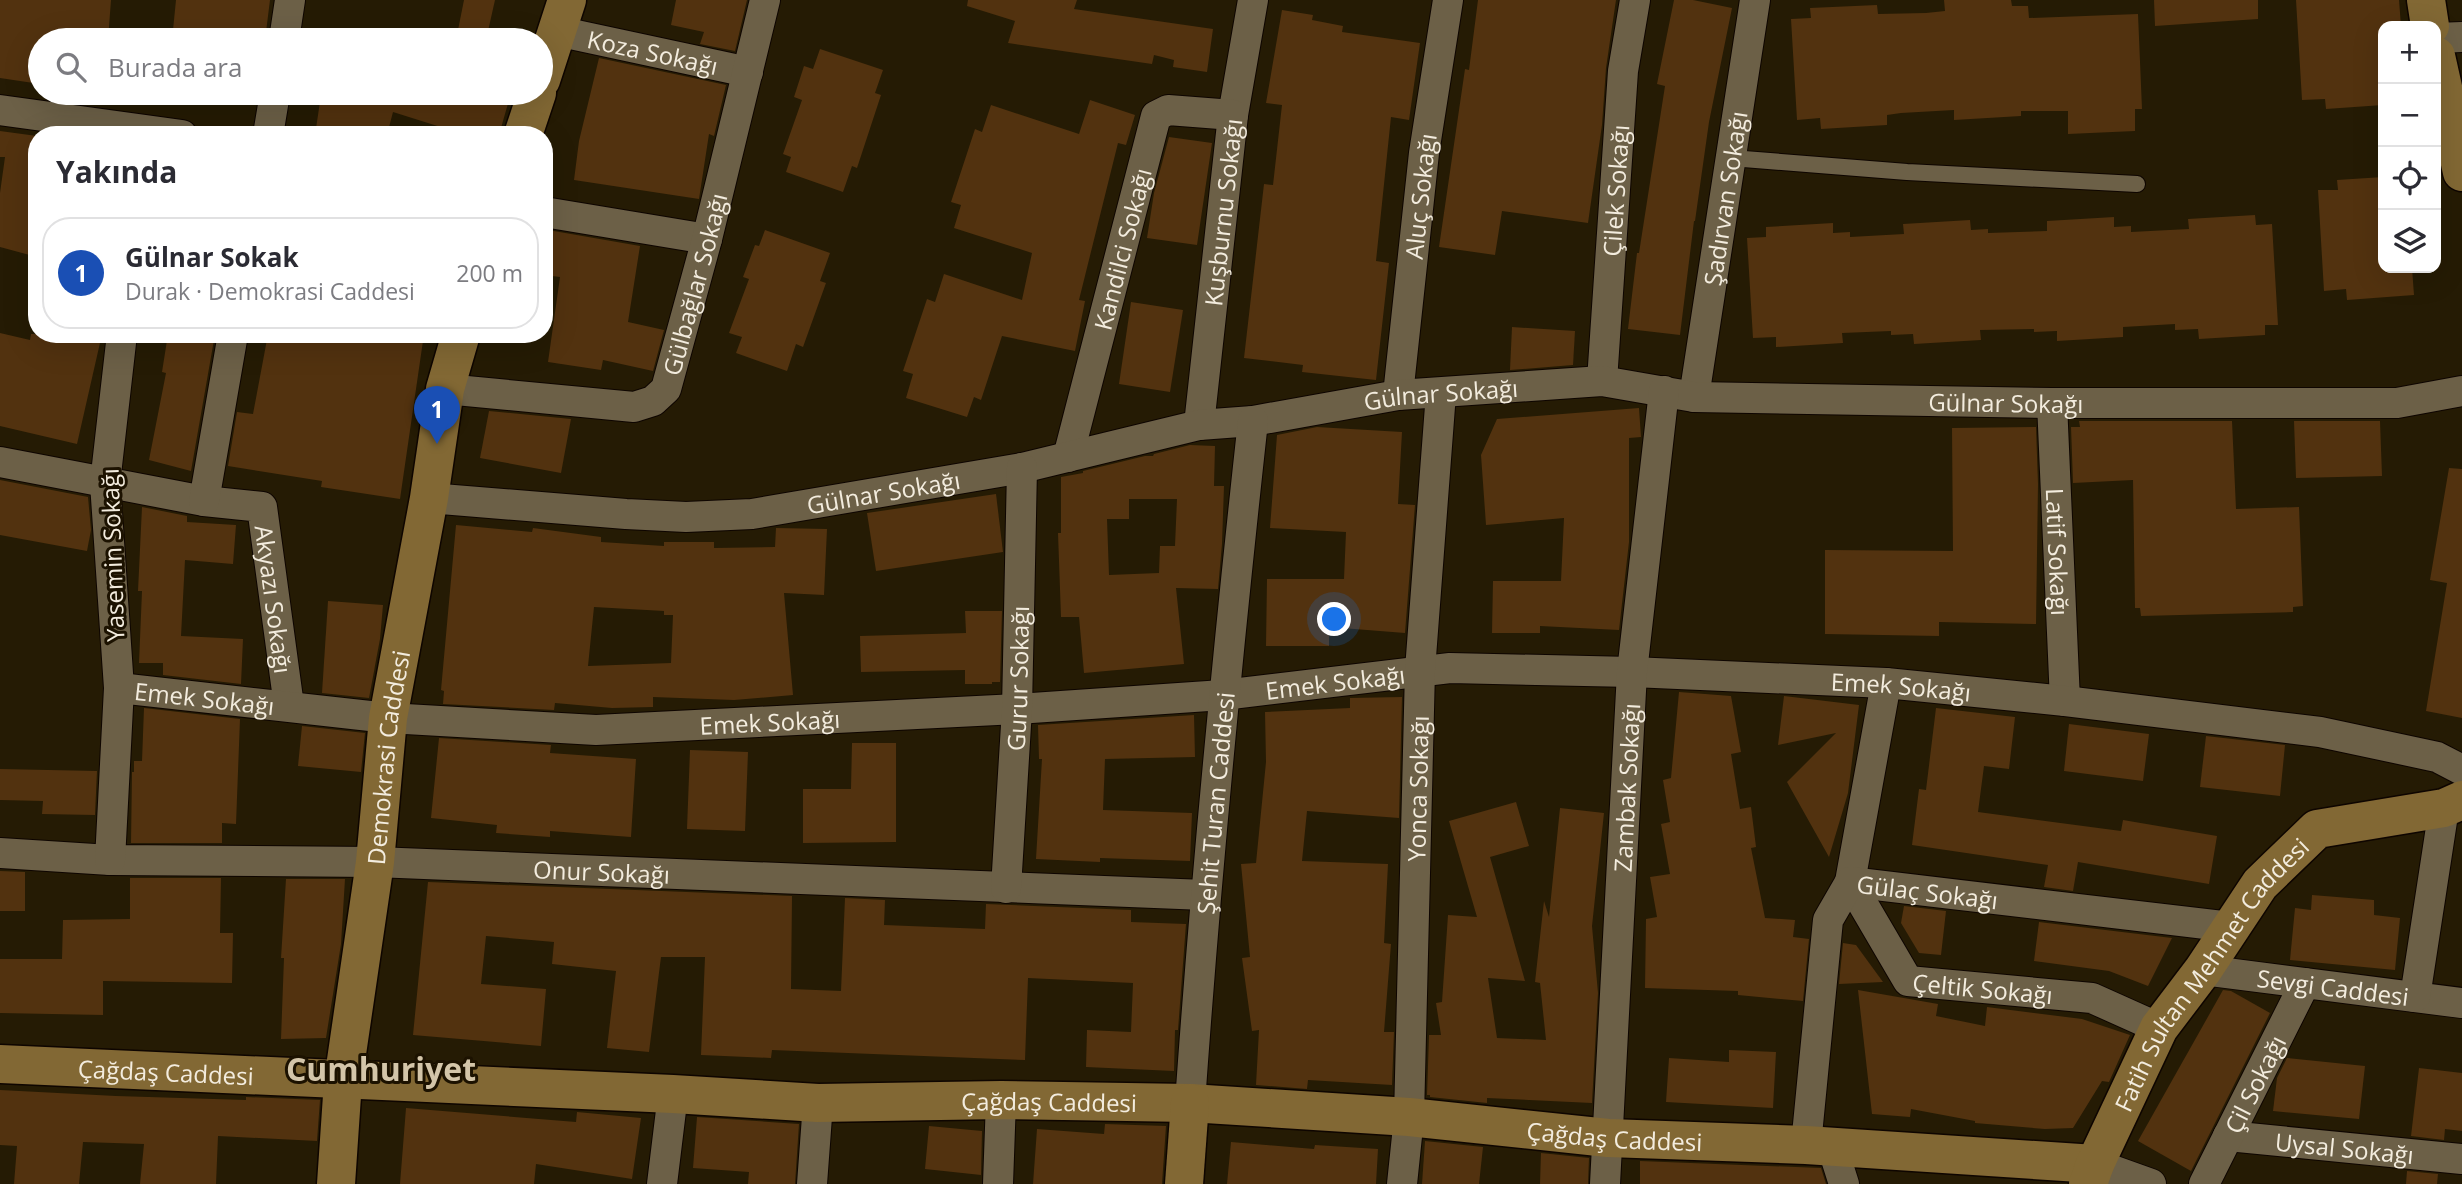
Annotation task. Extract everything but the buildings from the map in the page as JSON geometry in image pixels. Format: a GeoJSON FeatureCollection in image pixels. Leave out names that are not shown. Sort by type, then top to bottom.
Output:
{"type":"FeatureCollection","features":[{"type":"Feature","properties":{"kind":"street"},"geometry":{"type":"LineString","coordinates":[[286,28],[290,0]]}},
{"type":"Feature","properties":{"kind":"street","name":"Gülbağlar Sokağı"},"geometry":{"type":"LineString","coordinates":[[444,388],[634,407],[653,401],[666,389],[708,239],[765,0]]}},
{"type":"Feature","properties":{"kind":"street","name":"Kuşburnu Sokağı"},"geometry":{"type":"LineString","coordinates":[[1199,425],[1233,115],[1253,0]]}},
{"type":"Feature","properties":{"kind":"street","name":"Aluç Sokağı"},"geometry":{"type":"LineString","coordinates":[[1398,396],[1424,153],[1448,0]]}},
{"type":"Feature","properties":{"kind":"street","name":"Çilek Sokağı"},"geometry":{"type":"LineString","coordinates":[[1602,381],[1623,71],[1635,0]]}},
{"type":"Feature","properties":{"kind":"street"},"geometry":{"type":"LineString","coordinates":[[2426,0],[2429,21]]}},
{"type":"Feature","properties":{"kind":"street","name":"Şadırvan Sokağı"},"geometry":{"type":"LineString","coordinates":[[1694,397],[1731,158],[1760,1]]}},
{"type":"Feature","properties":{"kind":"street"},"geometry":{"type":"LineString","coordinates":[[553,43],[562,16]]}},
{"type":"Feature","properties":{"kind":"street","name":"Koza Sokağı"},"geometry":{"type":"LineString","coordinates":[[562,16],[748,72]]}},
{"type":"Feature","properties":{"kind":"street"},"geometry":{"type":"LineString","coordinates":[[2441,38],[2462,37]]}},
{"type":"Feature","properties":{"kind":"street"},"geometry":{"type":"LineString","coordinates":[[2441,78],[2462,172]]}},
{"type":"Feature","properties":{"kind":"street"},"geometry":{"type":"LineString","coordinates":[[270,126],[273,105]]}},
{"type":"Feature","properties":{"kind":"street"},"geometry":{"type":"LineString","coordinates":[[526,126],[533,105]]}},
{"type":"Feature","properties":{"kind":"street"},"geometry":{"type":"LineString","coordinates":[[0,110],[105,126]]}},
{"type":"Feature","properties":{"kind":"street","name":"Kandilci Sokağı"},"geometry":{"type":"LineString","coordinates":[[1068,457],[1156,116],[1168,110],[1233,115]]}},
{"type":"Feature","properties":{"kind":"street"},"geometry":{"type":"LineString","coordinates":[[553,213],[708,239]]}},
{"type":"Feature","properties":{"kind":"street","name":"Yasemin Sokağı"},"geometry":{"type":"LineString","coordinates":[[110,860],[119,688],[105,483],[121,343]]}},
{"type":"Feature","properties":{"kind":"street"},"geometry":{"type":"LineString","coordinates":[[204,501],[231,343]]}},
{"type":"Feature","properties":{"kind":"street","name":"Demokrasi Caddesi"},"geometry":{"type":"LineString","coordinates":[[337,1184],[343,1081],[375,862],[387,718],[429,498],[444,388],[458,343]]}},
{"type":"Feature","properties":{"kind":"street","name":"Gülnar Sokağı"},"geometry":{"type":"LineString","coordinates":[[429,498],[686,517],[752,514],[1022,468],[1199,425],[1253,421],[1398,396],[1602,381],[1694,397],[2052,403],[2397,403],[2462,391]]}},
{"type":"Feature","properties":{"kind":"street","name":"Zambak Sokağı"},"geometry":{"type":"LineString","coordinates":[[1605,1184],[1632,673],[1664,391]]}},
{"type":"Feature","properties":{"kind":"street","name":"Yonca Sokağı"},"geometry":{"type":"LineString","coordinates":[[1402,1184],[1409,1118],[1420,670],[1441,393]]}},
{"type":"Feature","properties":{"kind":"street","name":"Latif Sokağı"},"geometry":{"type":"LineString","coordinates":[[2052,403],[2065,701]]}},
{"type":"Feature","properties":{"kind":"street","name":"Şehit Turan Caddesi"},"geometry":{"type":"LineString","coordinates":[[1184,1184],[1223,695],[1253,421]]}},
{"type":"Feature","properties":{"kind":"street","name":"Akyazı Sokağı"},"geometry":{"type":"LineString","coordinates":[[0,462],[204,501],[262,507],[289,706]]}},
{"type":"Feature","properties":{"kind":"street","name":"Gurur Sokağı"},"geometry":{"type":"LineString","coordinates":[[1006,888],[1017,709],[1022,468]]}},
{"type":"Feature","properties":{"kind":"street","name":"Emek Sokağı"},"geometry":{"type":"LineString","coordinates":[[119,688],[387,718],[596,730],[1017,709],[1223,695],[1450,667],[1632,673],[1886,683],[2065,701],[2320,732],[2437,757],[2462,770]]}},
{"type":"Feature","properties":{"kind":"street"},"geometry":{"type":"LineString","coordinates":[[1850,882],[1886,683]]}},
{"type":"Feature","properties":{"kind":"street"},"geometry":{"type":"LineString","coordinates":[[2415,997],[2453,804]]}},
{"type":"Feature","properties":{"kind":"street","name":"Fatih Sultan Mehmet Caddesi"},"geometry":{"type":"LineString","coordinates":[[2092,1174],[2159,1028],[2203,970],[2260,884],[2317,829],[2453,804]]}},
{"type":"Feature","properties":{"kind":"street","name":"Onur Sokağı"},"geometry":{"type":"LineString","coordinates":[[0,852],[110,860],[375,862],[1205,895]]}},
{"type":"Feature","properties":{"kind":"street","name":"Gülaç Sokağı"},"geometry":{"type":"LineString","coordinates":[[1819,1145],[1828,920],[1850,882],[2231,927]]}},
{"type":"Feature","properties":{"kind":"street","name":"Çeltik Sokağı"},"geometry":{"type":"LineString","coordinates":[[1850,882],[1908,981],[2092,998],[2159,1028]]}},
{"type":"Feature","properties":{"kind":"street","name":"Sevgi Caddesi"},"geometry":{"type":"LineString","coordinates":[[2203,970],[2462,1003]]}},
{"type":"Feature","properties":{"kind":"street","name":"Çil Sokağı"},"geometry":{"type":"LineString","coordinates":[[2204,1184],[2305,983]]}},
{"type":"Feature","properties":{"kind":"street","name":"Çağdaş Caddesi"},"geometry":{"type":"LineString","coordinates":[[0,1064],[818,1103],[1001,1100],[1190,1103],[1409,1118],[1608,1138],[1819,1145],[2092,1174]]}},
{"type":"Feature","properties":{"kind":"street"},"geometry":{"type":"LineString","coordinates":[[662,1184],[673,1094]]}},
{"type":"Feature","properties":{"kind":"street"},"geometry":{"type":"LineString","coordinates":[[998,1184],[1001,1100]]}},
{"type":"Feature","properties":{"kind":"street"},"geometry":{"type":"LineString","coordinates":[[812,1184],[818,1103]]}},
{"type":"Feature","properties":{"kind":"street","name":"Uysal Sokağı"},"geometry":{"type":"LineString","coordinates":[[2228,1136],[2462,1159]]}},
{"type":"Feature","properties":{"kind":"street"},"geometry":{"type":"LineString","coordinates":[[1819,1145],[1844,1184]]}},
{"type":"Feature","properties":{"kind":"street"},"geometry":{"type":"LineString","coordinates":[[2092,1174],[2151,1184]]}},
{"type":"Feature","properties":{"kind":"lane"},"geometry":{"type":"LineString","coordinates":[[1731,158],[1907,172],[2137,184]]}},
{"type":"Feature","properties":{"kind":"place","name":"Gülnar Sokak"},"geometry":{"type":"Point","coordinates":[437,444]}},
{"type":"Feature","properties":{"kind":"district","name":"Cumhuriyet"},"geometry":{"type":"Point","coordinates":[381,1068]}}]}
